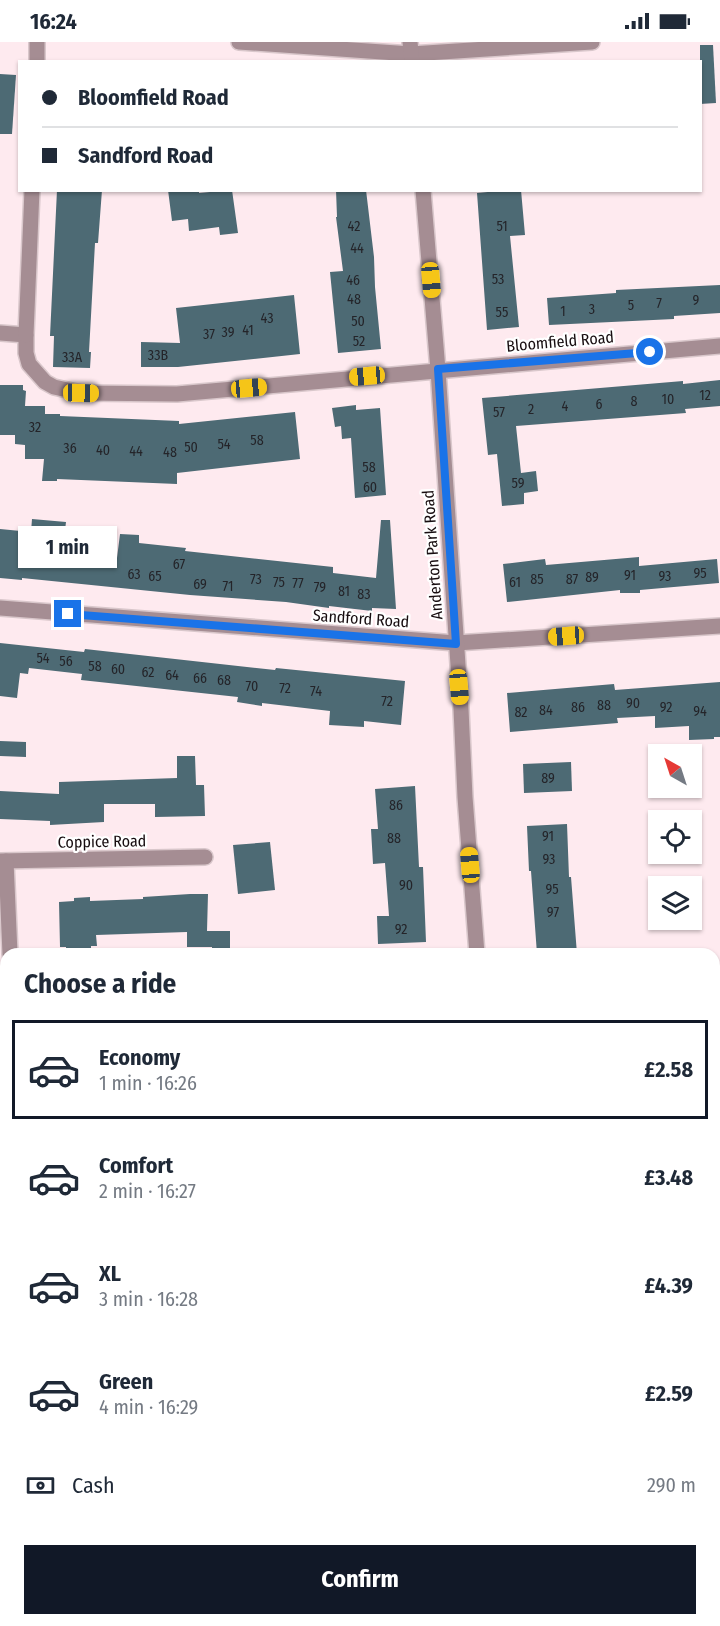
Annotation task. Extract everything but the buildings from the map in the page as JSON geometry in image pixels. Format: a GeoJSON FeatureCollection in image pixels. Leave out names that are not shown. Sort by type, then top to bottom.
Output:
{"type":"FeatureCollection","features":[{"type":"Feature","properties":{"kind":"street"},"geometry":{"type":"LineString","coordinates":[[37,60],[38,42]]}},
{"type":"Feature","properties":{"kind":"street"},"geometry":{"type":"LineString","coordinates":[[239,42],[411,52],[592,42]]}},
{"type":"Feature","properties":{"kind":"street","name":"Bloomfield Road"},"geometry":{"type":"LineString","coordinates":[[32,192],[26,353],[29,364],[36,374],[54,387],[81,393],[177,394],[438,369],[720,346]]}},
{"type":"Feature","properties":{"kind":"street","name":"Anderton Park Road"},"geometry":{"type":"LineString","coordinates":[[423,192],[438,369],[477,948]]}},
{"type":"Feature","properties":{"kind":"street"},"geometry":{"type":"LineString","coordinates":[[0,333],[26,335]]}},
{"type":"Feature","properties":{"kind":"street","name":"Sandford Road"},"geometry":{"type":"LineString","coordinates":[[0,608],[456,644],[720,626]]}},
{"type":"Feature","properties":{"kind":"street","name":"Coppice Road"},"geometry":{"type":"LineString","coordinates":[[3,861],[205,857]]}},
{"type":"Feature","properties":{"kind":"street"},"geometry":{"type":"LineString","coordinates":[[3,861],[10,948]]}},
{"type":"Feature","properties":{"kind":"route"},"geometry":{"type":"LineString","coordinates":[[68,614],[456,644],[438,369],[650,352]]}}]}
